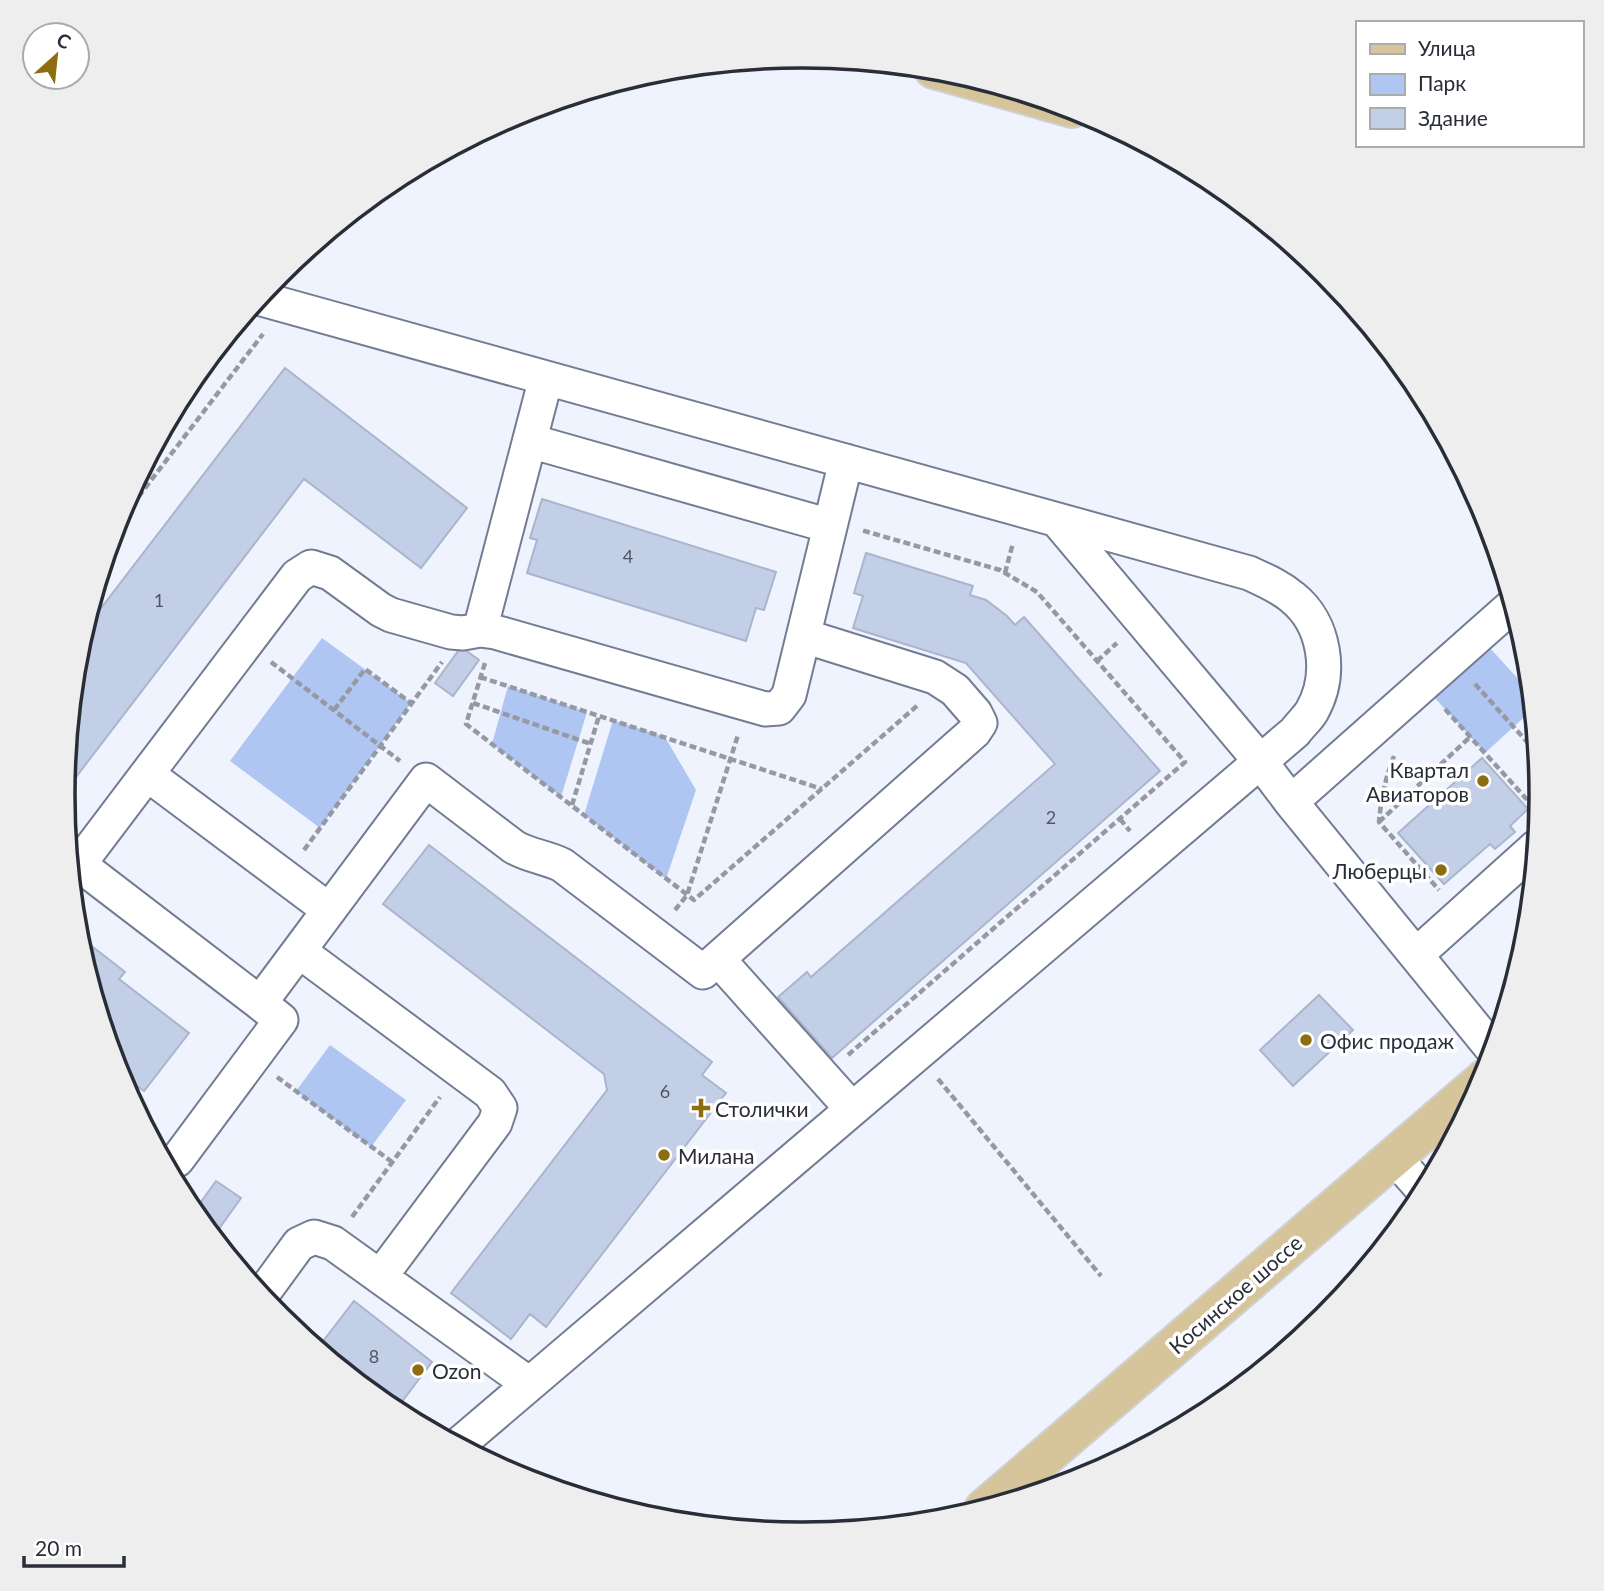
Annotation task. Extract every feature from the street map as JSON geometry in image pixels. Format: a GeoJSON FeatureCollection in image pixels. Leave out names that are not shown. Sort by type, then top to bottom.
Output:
{"type":"FeatureCollection","features":[{"type":"Feature","properties":{"kind":"main road","name":"Косинское шоссе"},"geometry":{"type":"LineString","coordinates":[[1002,1494],[1463,1098]]}},
{"type":"Feature","properties":{"kind":"street"},"geometry":{"type":"LineString","coordinates":[[263,313],[546,379],[1249,573],[1272,583],[1294,598],[1310,617],[1321,639],[1324,661],[1322,688],[1312,712],[1295,732],[465,1440]]}},
{"type":"Feature","properties":{"kind":"street"},"geometry":{"type":"LineString","coordinates":[[479,632],[546,379]]}},
{"type":"Feature","properties":{"kind":"street"},"geometry":{"type":"LineString","coordinates":[[530,441],[831,524]]}},
{"type":"Feature","properties":{"kind":"street"},"geometry":{"type":"LineString","coordinates":[[77,856],[147,774],[297,576],[311,567],[330,573],[391,615],[452,632],[479,632],[765,709],[779,708],[789,695],[846,461]]}},
{"type":"Feature","properties":{"kind":"street"},"geometry":{"type":"LineString","coordinates":[[1057,520],[1260,761],[1486,1041]]}},
{"type":"Feature","properties":{"kind":"street"},"geometry":{"type":"LineString","coordinates":[[1291,802],[1505,612]]}},
{"type":"Feature","properties":{"kind":"street"},"geometry":{"type":"LineString","coordinates":[[260,1003],[426,780],[514,847],[526,854],[562,865],[703,972],[974,732],[979,723],[975,713],[944,681],[804,636]]}},
{"type":"Feature","properties":{"kind":"street"},"geometry":{"type":"LineString","coordinates":[[147,774],[329,911]]}},
{"type":"Feature","properties":{"kind":"street"},"geometry":{"type":"LineString","coordinates":[[1416,955],[1527,855]]}},
{"type":"Feature","properties":{"kind":"street"},"geometry":{"type":"LineString","coordinates":[[78,863],[281,1020],[173,1161]]}},
{"type":"Feature","properties":{"kind":"street"},"geometry":{"type":"LineString","coordinates":[[299,951],[490,1093],[500,1108],[495,1123],[380,1277]]}},
{"type":"Feature","properties":{"kind":"street"},"geometry":{"type":"LineString","coordinates":[[718,959],[852,1109]]}},
{"type":"Feature","properties":{"kind":"street"},"geometry":{"type":"LineString","coordinates":[[1394,1157],[1417,1183]]}},
{"type":"Feature","properties":{"kind":"street"},"geometry":{"type":"LineString","coordinates":[[267,1288],[299,1244],[314,1237],[333,1243],[529,1384]]}},
{"type":"Feature","properties":{"kind":"path"},"geometry":{"type":"LineString","coordinates":[[146,482],[263,313]]}},
{"type":"Feature","properties":{"kind":"path"},"geometry":{"type":"LineString","coordinates":[[824,1077],[1185,762],[1037,592],[1000,570],[831,524]]}},
{"type":"Feature","properties":{"kind":"path"},"geometry":{"type":"LineString","coordinates":[[1005,573],[1013,543]]}},
{"type":"Feature","properties":{"kind":"path"},"geometry":{"type":"LineString","coordinates":[[479,632],[480,677],[466,723],[694,900],[944,681]]}},
{"type":"Feature","properties":{"kind":"path"},"geometry":{"type":"LineString","coordinates":[[285,877],[411,703],[479,632]]}},
{"type":"Feature","properties":{"kind":"path"},"geometry":{"type":"LineString","coordinates":[[1097,661],[1124,637]]}},
{"type":"Feature","properties":{"kind":"path"},"geometry":{"type":"LineString","coordinates":[[246,643],[426,780]]}},
{"type":"Feature","properties":{"kind":"path"},"geometry":{"type":"LineString","coordinates":[[334,710],[365,669],[411,703]]}},
{"type":"Feature","properties":{"kind":"path"},"geometry":{"type":"LineString","coordinates":[[480,677],[822,789]]}},
{"type":"Feature","properties":{"kind":"path"},"geometry":{"type":"LineString","coordinates":[[1470,679],[1527,742]]}},
{"type":"Feature","properties":{"kind":"path"},"geometry":{"type":"LineString","coordinates":[[472,703],[591,744]]}},
{"type":"Feature","properties":{"kind":"path"},"geometry":{"type":"LineString","coordinates":[[655,936],[687,895],[748,704]]}},
{"type":"Feature","properties":{"kind":"path"},"geometry":{"type":"LineString","coordinates":[[1440,704],[1529,802]]}},
{"type":"Feature","properties":{"kind":"path"},"geometry":{"type":"LineString","coordinates":[[572,805],[599,716]]}},
{"type":"Feature","properties":{"kind":"path"},"geometry":{"type":"LineString","coordinates":[[1378,822],[1470,737]]}},
{"type":"Feature","properties":{"kind":"path"},"geometry":{"type":"LineString","coordinates":[[1395,755],[1380,801],[1378,822],[1461,914]]}},
{"type":"Feature","properties":{"kind":"path"},"geometry":{"type":"LineString","coordinates":[[252,1059],[392,1162]]}},
{"type":"Feature","properties":{"kind":"path"},"geometry":{"type":"LineString","coordinates":[[333,1243],[459,1071]]}},
{"type":"Feature","properties":{"kind":"path"},"geometry":{"type":"LineString","coordinates":[[935,1076],[1101,1276]]}},
{"type":"Feature","properties":{"kind":"green space"},"geometry":{"type":"Polygon","coordinates":[[[322,638],[411,703],[320,828],[230,761],[322,638]]]}},
{"type":"Feature","properties":{"kind":"green space"},"geometry":{"type":"Polygon","coordinates":[[[1488,646],[1519,680],[1525,717],[1485,753],[1433,696],[1488,646]]]}},
{"type":"Feature","properties":{"kind":"green space"},"geometry":{"type":"Polygon","coordinates":[[[508,686],[587,712],[561,797],[492,744],[508,686]]]}},
{"type":"Feature","properties":{"kind":"green space"},"geometry":{"type":"Polygon","coordinates":[[[613,720],[665,737],[696,790],[666,879],[584,815],[613,720]]]}},
{"type":"Feature","properties":{"kind":"green space"},"geometry":{"type":"Polygon","coordinates":[[[330,1045],[406,1100],[371,1147],[296,1091],[330,1045]]]}},
{"type":"Feature","properties":{"kind":"building"},"geometry":{"type":"Polygon","coordinates":[[[285,368],[467,508],[421,568],[304,479],[75,778],[81,701],[99,611],[285,368]]]}},
{"type":"Feature","properties":{"kind":"building"},"geometry":{"type":"Polygon","coordinates":[[[542,499],[776,572],[764,610],[756,608],[746,641],[527,573],[537,540],[530,538],[542,499]]]}},
{"type":"Feature","properties":{"kind":"building"},"geometry":{"type":"Polygon","coordinates":[[[866,553],[973,586],[970,595],[986,600],[1015,625],[1024,617],[1160,771],[832,1058],[778,997],[807,972],[811,977],[1055,764],[966,663],[853,628],[863,596],[854,593],[866,553]]]}},
{"type":"Feature","properties":{"kind":"building"},"geometry":{"type":"Polygon","coordinates":[[[461,647],[479,660],[453,696],[435,683],[461,647]]]}},
{"type":"Feature","properties":{"kind":"building"},"geometry":{"type":"Polygon","coordinates":[[[1482,758],[1528,809],[1510,826],[1515,832],[1495,849],[1490,844],[1444,884],[1398,833],[1482,758]]]}},
{"type":"Feature","properties":{"kind":"building"},"geometry":{"type":"Polygon","coordinates":[[[429,845],[712,1062],[702,1075],[726,1093],[546,1327],[530,1314],[511,1339],[451,1293],[607,1090],[604,1074],[383,904],[429,845]]]}},
{"type":"Feature","properties":{"kind":"building"},"geometry":{"type":"Polygon","coordinates":[[[91,946],[125,972],[119,979],[189,1033],[144,1091],[135,1084],[113,1029],[91,946]]]}},
{"type":"Feature","properties":{"kind":"building","name":"Офис продаж"},"geometry":{"type":"Polygon","coordinates":[[[1319,995],[1353,1030],[1293,1086],[1260,1050],[1319,995]]]}},
{"type":"Feature","properties":{"kind":"building"},"geometry":{"type":"Polygon","coordinates":[[[216,1181],[241,1198],[219,1229],[200,1204],[216,1181]]]}},
{"type":"Feature","properties":{"kind":"building"},"geometry":{"type":"Polygon","coordinates":[[[354,1301],[432,1362],[401,1402],[322,1342],[354,1301]]]}},
{"type":"Feature","properties":{"kind":"place","name":"Квартал Авиаторов"},"geometry":{"type":"Point","coordinates":[1483,781]}},
{"type":"Feature","properties":{"kind":"place","name":"Люберцы"},"geometry":{"type":"Point","coordinates":[1441,870]}},
{"type":"Feature","properties":{"kind":"place","name":"Офис продаж"},"geometry":{"type":"Point","coordinates":[1306,1040]}},
{"type":"Feature","properties":{"kind":"place","name":"Столички"},"geometry":{"type":"Point","coordinates":[701,1108]}},
{"type":"Feature","properties":{"kind":"place","name":"Милана"},"geometry":{"type":"Point","coordinates":[664,1155]}},
{"type":"Feature","properties":{"kind":"place","name":"Ozon"},"geometry":{"type":"Point","coordinates":[418,1370]}}]}
